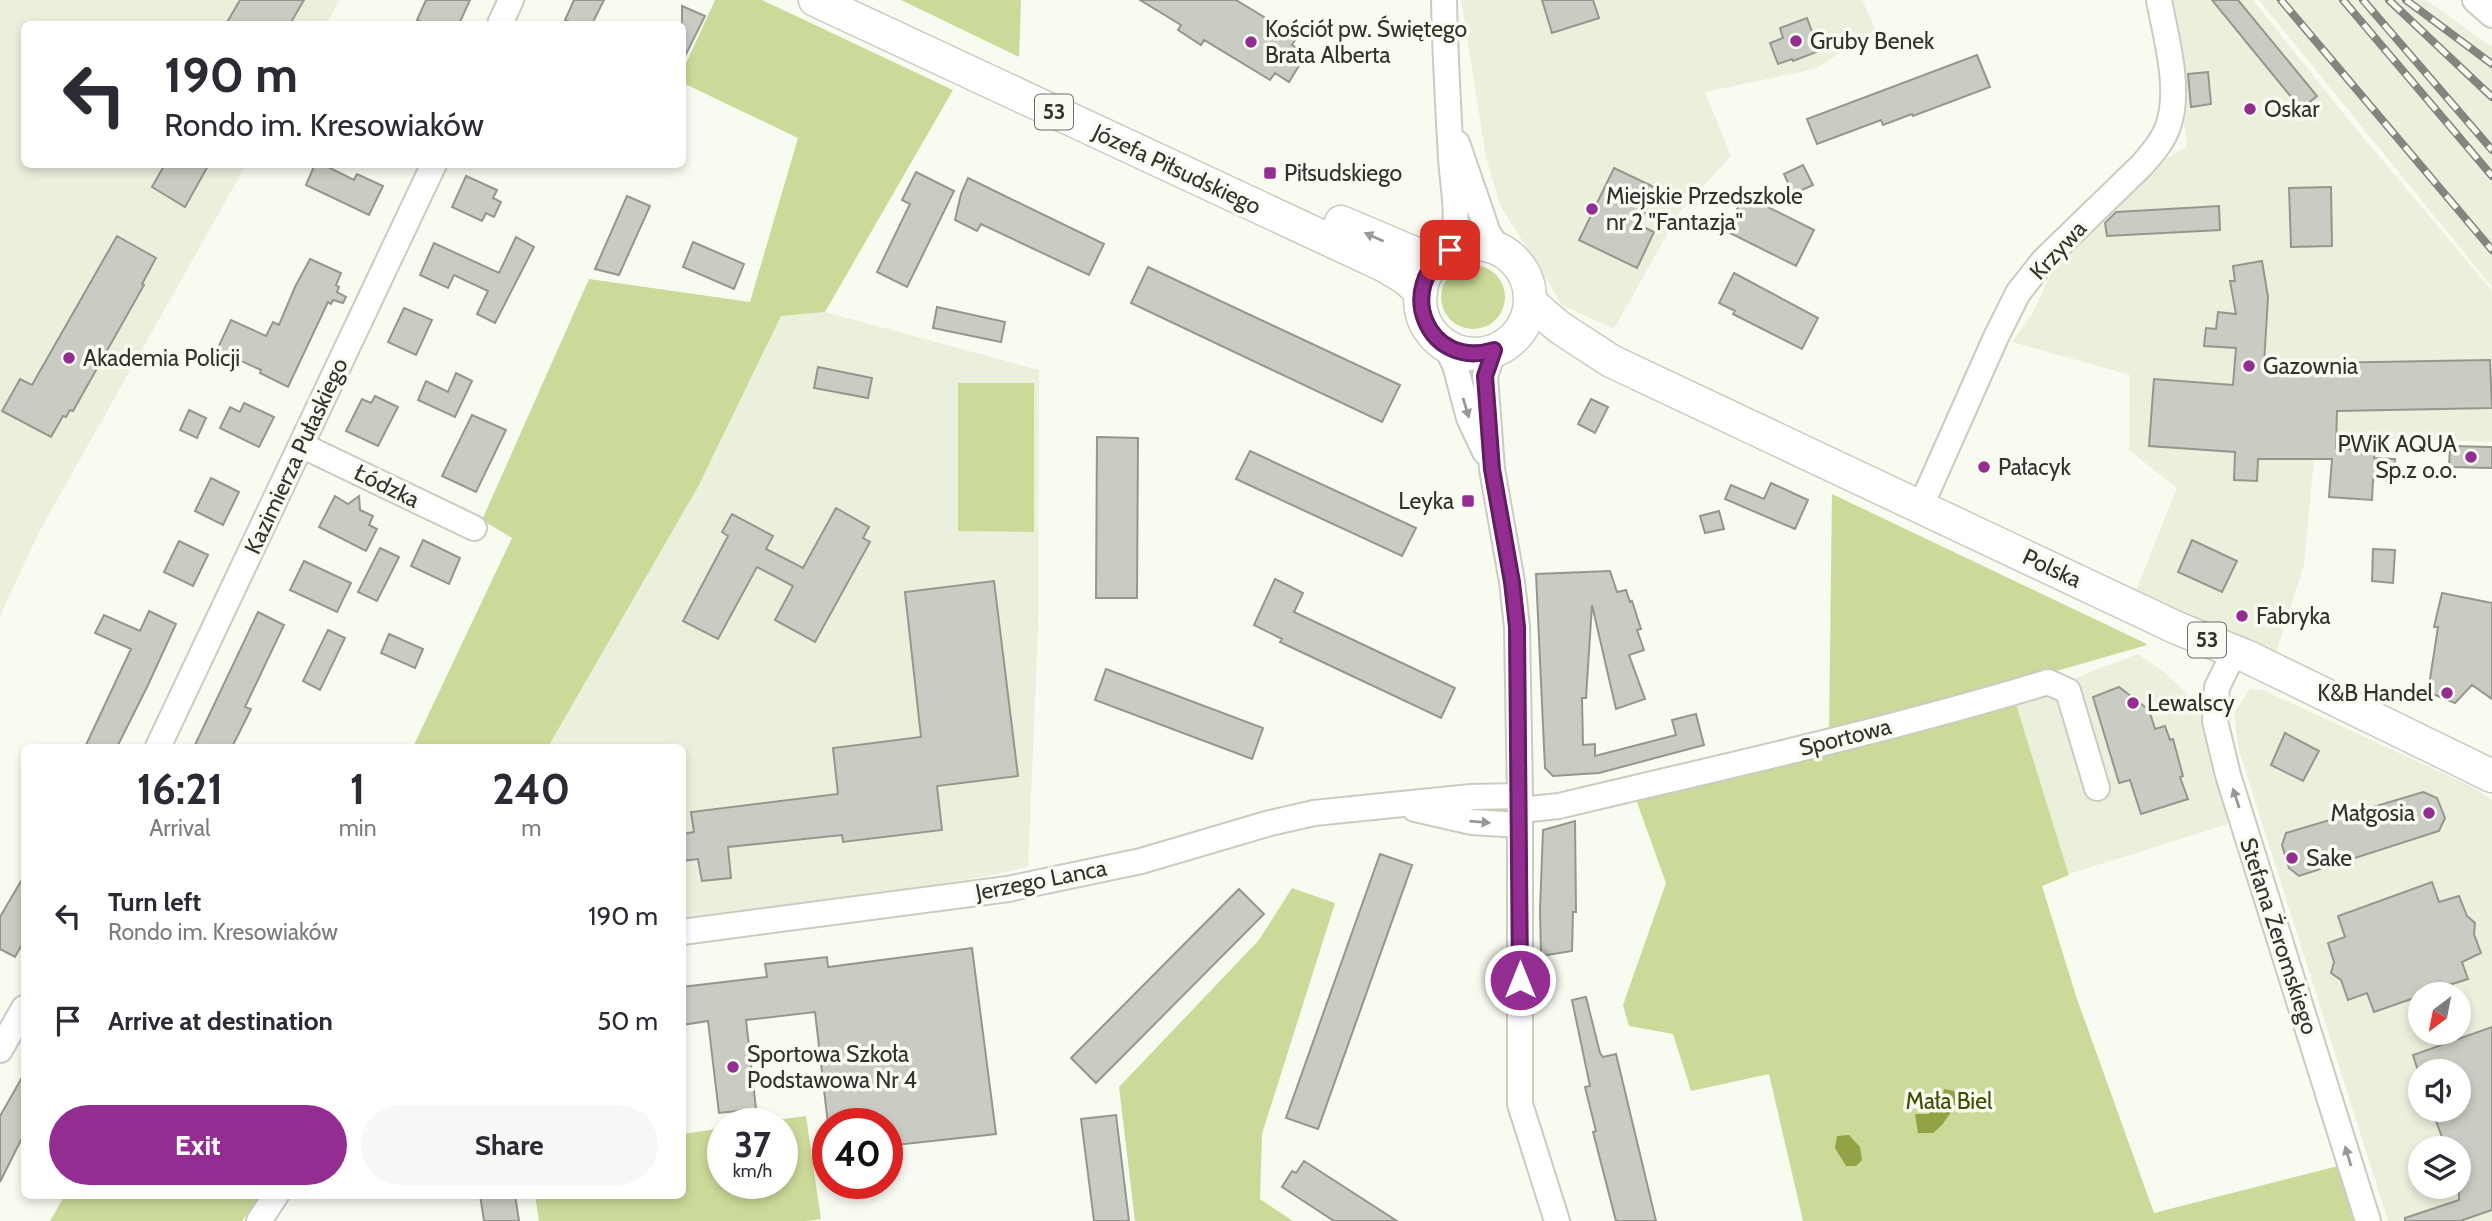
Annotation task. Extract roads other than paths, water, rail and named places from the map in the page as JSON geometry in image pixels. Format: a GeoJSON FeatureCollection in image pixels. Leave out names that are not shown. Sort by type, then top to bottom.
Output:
{"type":"FeatureCollection","features":[{"type":"Feature","properties":{"kind":"main road","name":"Józefa Piłsudskiego"},"geometry":{"type":"LineString","coordinates":[[815,0],[1385,266],[1421,292]]}},
{"type":"Feature","properties":{"kind":"main road","name":"Józefa Piłsudskiego"},"geometry":{"type":"LineString","coordinates":[[864,0],[1384,241],[1419,255],[1444,253]]}},
{"type":"Feature","properties":{"kind":"main road","name":"53"},"geometry":{"type":"LineString","coordinates":[[1444,253],[1474,244],[1499,249]]}},
{"type":"Feature","properties":{"kind":"main road"},"geometry":{"type":"LineString","coordinates":[[1499,249],[1521,269],[1528,286],[1530,302],[1523,326],[1505,343]]}},
{"type":"Feature","properties":{"kind":"main road"},"geometry":{"type":"LineString","coordinates":[[1444,253],[1423,279],[1421,307],[1427,326],[1445,345]]}},
{"type":"Feature","properties":{"kind":"main road","name":"Polska"},"geometry":{"type":"LineString","coordinates":[[1530,302],[1559,327],[1611,361],[2177,628],[2235,651],[2492,776]]}},
{"type":"Feature","properties":{"kind":"main road","name":"53"},"geometry":{"type":"LineString","coordinates":[[1445,345],[1469,353],[1505,343]]}},
{"type":"Feature","properties":{"kind":"main road","name":"Polska"},"geometry":{"type":"LineString","coordinates":[[1505,343],[1611,361]]}},
{"type":"Feature","properties":{"kind":"street"},"geometry":{"type":"LineString","coordinates":[[501,21],[511,0]]}},
{"type":"Feature","properties":{"kind":"street"},"geometry":{"type":"LineString","coordinates":[[1444,0],[1449,123],[1457,219],[1456,234],[1444,253]]}},
{"type":"Feature","properties":{"kind":"street","name":"Krzywa"},"geometry":{"type":"LineString","coordinates":[[1920,508],[2018,293],[2044,260],[2142,165],[2157,148],[2167,130],[2173,109],[2173,84],[2159,0]]}},
{"type":"Feature","properties":{"kind":"street"},"geometry":{"type":"LineString","coordinates":[[2475,0],[2492,15]]}},
{"type":"Feature","properties":{"kind":"street"},"geometry":{"type":"LineString","coordinates":[[1449,123],[1488,233],[1499,249]]}},
{"type":"Feature","properties":{"kind":"street","name":"Kazimierza Pułaskiego"},"geometry":{"type":"LineString","coordinates":[[160,744],[432,168]]}},
{"type":"Feature","properties":{"kind":"street"},"geometry":{"type":"LineString","coordinates":[[1505,343],[1485,376],[1492,469],[1517,627],[1520,1104],[1557,1221]]}},
{"type":"Feature","properties":{"kind":"street"},"geometry":{"type":"LineString","coordinates":[[1445,345],[1455,365],[1469,418],[1492,469]]}},
{"type":"Feature","properties":{"kind":"street","name":"Łódzka"},"geometry":{"type":"LineString","coordinates":[[301,445],[474,528]]}},
{"type":"Feature","properties":{"kind":"street","name":"Stefana Żeromskiego"},"geometry":{"type":"LineString","coordinates":[[2235,651],[2217,687],[2215,721],[2228,775],[2368,1221]]}},
{"type":"Feature","properties":{"kind":"street","name":"Sportowa"},"geometry":{"type":"LineString","coordinates":[[1520,810],[1547,809],[1849,736],[1963,708],[2048,682],[2068,691],[2097,788]]}},
{"type":"Feature","properties":{"kind":"street","name":"Jerzego Lanca"},"geometry":{"type":"LineString","coordinates":[[686,931],[1008,889],[1141,861],[1270,823],[1314,813],[1394,805],[1472,822],[1520,810]]}},
{"type":"Feature","properties":{"kind":"street"},"geometry":{"type":"LineString","coordinates":[[0,1050],[21,1013]]}},
{"type":"Feature","properties":{"kind":"street"},"geometry":{"type":"LineString","coordinates":[[259,1221],[273,1199]]}},
{"type":"Feature","properties":{"kind":"railway"},"geometry":{"type":"LineString","coordinates":[[2281,0],[2492,250]]}},
{"type":"Feature","properties":{"kind":"railway"},"geometry":{"type":"LineString","coordinates":[[2343,0],[2492,176]]}},
{"type":"Feature","properties":{"kind":"railway"},"geometry":{"type":"LineString","coordinates":[[2363,0],[2492,150]]}},
{"type":"Feature","properties":{"kind":"railway"},"geometry":{"type":"LineString","coordinates":[[2389,0],[2492,97]]}},
{"type":"Feature","properties":{"kind":"railway"},"geometry":{"type":"LineString","coordinates":[[2406,0],[2492,64]]}},
{"type":"Feature","properties":{"kind":"place","name":"Gruby Benek"},"geometry":{"type":"Point","coordinates":[1796,41]}},
{"type":"Feature","properties":{"kind":"place","name":"Kościół pw. Świętego Brata Alberta"},"geometry":{"type":"Point","coordinates":[1251,42]}},
{"type":"Feature","properties":{"kind":"place","name":"Oskar"},"geometry":{"type":"Point","coordinates":[2250,109]}},
{"type":"Feature","properties":{"kind":"place","name":"Piłsudskiego"},"geometry":{"type":"Point","coordinates":[1270,173]}},
{"type":"Feature","properties":{"kind":"place","name":"Miejskie Przedszkole nr 2 \"Fantazja\""},"geometry":{"type":"Point","coordinates":[1592,209]}},
{"type":"Feature","properties":{"kind":"place","name":"Akademia Policji"},"geometry":{"type":"Point","coordinates":[69,358]}},
{"type":"Feature","properties":{"kind":"place","name":"Gazownia"},"geometry":{"type":"Point","coordinates":[2249,366]}},
{"type":"Feature","properties":{"kind":"place","name":"PWiK AQUA Sp.z o.o."},"geometry":{"type":"Point","coordinates":[2471,457]}},
{"type":"Feature","properties":{"kind":"place","name":"Pałacyk"},"geometry":{"type":"Point","coordinates":[1984,467]}},
{"type":"Feature","properties":{"kind":"place","name":"Leyka"},"geometry":{"type":"Point","coordinates":[1468,501]}},
{"type":"Feature","properties":{"kind":"place","name":"Fabryka"},"geometry":{"type":"Point","coordinates":[2242,616]}},
{"type":"Feature","properties":{"kind":"place","name":"K&B Handel"},"geometry":{"type":"Point","coordinates":[2447,693]}},
{"type":"Feature","properties":{"kind":"place","name":"Lewalscy"},"geometry":{"type":"Point","coordinates":[2133,703]}},
{"type":"Feature","properties":{"kind":"place","name":"Małgosia"},"geometry":{"type":"Point","coordinates":[2429,813]}},
{"type":"Feature","properties":{"kind":"place","name":"Sake"},"geometry":{"type":"Point","coordinates":[2292,858]}},
{"type":"Feature","properties":{"kind":"place","name":"Sportowa Szkoła Podstawowa Nr 4"},"geometry":{"type":"Point","coordinates":[733,1067]}},
{"type":"Feature","properties":{"kind":"park label","name":"Mała Biel"},"geometry":{"type":"Point","coordinates":[1949,1101]}}]}
